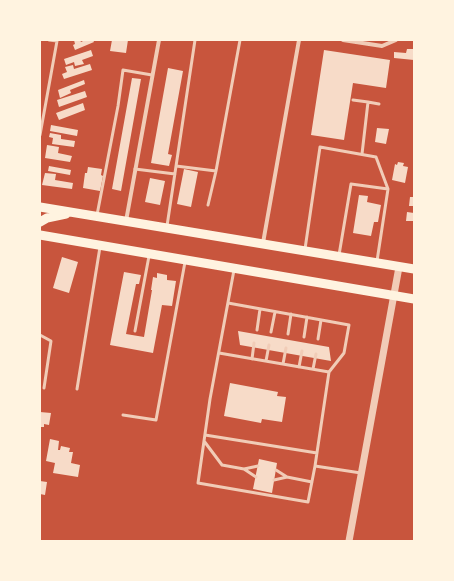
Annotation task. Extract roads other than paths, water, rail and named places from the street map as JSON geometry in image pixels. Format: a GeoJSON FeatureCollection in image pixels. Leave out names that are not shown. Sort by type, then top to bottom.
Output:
{"type":"FeatureCollection","features":[{"type":"Feature","properties":{"kind":"main road"},"geometry":{"type":"LineString","coordinates":[[40,207],[414,269]]}},
{"type":"Feature","properties":{"kind":"main road"},"geometry":{"type":"LineString","coordinates":[[40,222],[47,218],[72,212]]}},
{"type":"Feature","properties":{"kind":"main road"},"geometry":{"type":"LineString","coordinates":[[40,235],[414,299]]}},
{"type":"Feature","properties":{"kind":"street"},"geometry":{"type":"LineString","coordinates":[[126,221],[158,40]]}},
{"type":"Feature","properties":{"kind":"street"},"geometry":{"type":"LineString","coordinates":[[263,244],[299,40]]}},
{"type":"Feature","properties":{"kind":"street"},"geometry":{"type":"LineString","coordinates":[[343,40],[382,46],[396,40]]}},
{"type":"Feature","properties":{"kind":"street"},"geometry":{"type":"LineString","coordinates":[[349,541],[399,266]]}},
{"type":"Feature","properties":{"kind":"lane"},"geometry":{"type":"LineString","coordinates":[[40,135],[57,42],[49,40]]}},
{"type":"Feature","properties":{"kind":"lane"},"geometry":{"type":"LineString","coordinates":[[166,228],[195,40]]}},
{"type":"Feature","properties":{"kind":"lane"},"geometry":{"type":"LineString","coordinates":[[208,205],[216,171],[240,40]]}},
{"type":"Feature","properties":{"kind":"lane"},"geometry":{"type":"LineString","coordinates":[[97,216],[118,106],[123,70],[152,75]]}},
{"type":"Feature","properties":{"kind":"lane"},"geometry":{"type":"LineString","coordinates":[[353,100],[379,104]]}},
{"type":"Feature","properties":{"kind":"lane"},"geometry":{"type":"LineString","coordinates":[[362,154],[368,102]]}},
{"type":"Feature","properties":{"kind":"lane"},"geometry":{"type":"LineString","coordinates":[[305,251],[320,147],[376,157],[388,189],[377,263]]}},
{"type":"Feature","properties":{"kind":"lane"},"geometry":{"type":"LineString","coordinates":[[176,166],[216,171]]}},
{"type":"Feature","properties":{"kind":"lane"},"geometry":{"type":"LineString","coordinates":[[135,169],[174,174]]}},
{"type":"Feature","properties":{"kind":"lane"},"geometry":{"type":"LineString","coordinates":[[338,256],[351,184],[388,189]]}},
{"type":"Feature","properties":{"kind":"lane"},"geometry":{"type":"LineString","coordinates":[[77,389],[101,246]]}},
{"type":"Feature","properties":{"kind":"lane"},"geometry":{"type":"LineString","coordinates":[[135,331],[150,254]]}},
{"type":"Feature","properties":{"kind":"lane"},"geometry":{"type":"LineString","coordinates":[[123,414],[156,420],[185,260]]}},
{"type":"Feature","properties":{"kind":"lane"},"geometry":{"type":"LineString","coordinates":[[228,303],[349,325],[344,353],[329,372],[308,502],[198,483],[210,399],[228,303],[235,268]]}},
{"type":"Feature","properties":{"kind":"lane"},"geometry":{"type":"LineString","coordinates":[[257,330],[260,309]]}},
{"type":"Feature","properties":{"kind":"lane"},"geometry":{"type":"LineString","coordinates":[[271,332],[275,312]]}},
{"type":"Feature","properties":{"kind":"lane"},"geometry":{"type":"LineString","coordinates":[[288,334],[291,314]]}},
{"type":"Feature","properties":{"kind":"lane"},"geometry":{"type":"LineString","coordinates":[[304,337],[307,317]]}},
{"type":"Feature","properties":{"kind":"lane"},"geometry":{"type":"LineString","coordinates":[[318,339],[322,320]]}},
{"type":"Feature","properties":{"kind":"lane"},"geometry":{"type":"LineString","coordinates":[[40,335],[51,341],[44,388]]}},
{"type":"Feature","properties":{"kind":"lane"},"geometry":{"type":"LineString","coordinates":[[252,359],[254,343]]}},
{"type":"Feature","properties":{"kind":"lane"},"geometry":{"type":"LineString","coordinates":[[266,361],[269,345]]}},
{"type":"Feature","properties":{"kind":"lane"},"geometry":{"type":"LineString","coordinates":[[283,364],[286,348]]}},
{"type":"Feature","properties":{"kind":"lane"},"geometry":{"type":"LineString","coordinates":[[299,367],[302,351]]}},
{"type":"Feature","properties":{"kind":"lane"},"geometry":{"type":"LineString","coordinates":[[219,353],[329,372]]}},
{"type":"Feature","properties":{"kind":"lane"},"geometry":{"type":"LineString","coordinates":[[313,369],[316,354]]}},
{"type":"Feature","properties":{"kind":"lane"},"geometry":{"type":"LineString","coordinates":[[205,436],[317,453]]}},
{"type":"Feature","properties":{"kind":"lane"},"geometry":{"type":"LineString","coordinates":[[204,440],[222,465],[244,469],[258,466]]}},
{"type":"Feature","properties":{"kind":"lane"},"geometry":{"type":"LineString","coordinates":[[315,466],[361,473]]}},
{"type":"Feature","properties":{"kind":"lane"},"geometry":{"type":"LineString","coordinates":[[244,469],[256,477]]}},
{"type":"Feature","properties":{"kind":"lane"},"geometry":{"type":"LineString","coordinates":[[276,470],[287,477],[312,482]]}},
{"type":"Feature","properties":{"kind":"lane"},"geometry":{"type":"LineString","coordinates":[[274,480],[287,477]]}}]}
